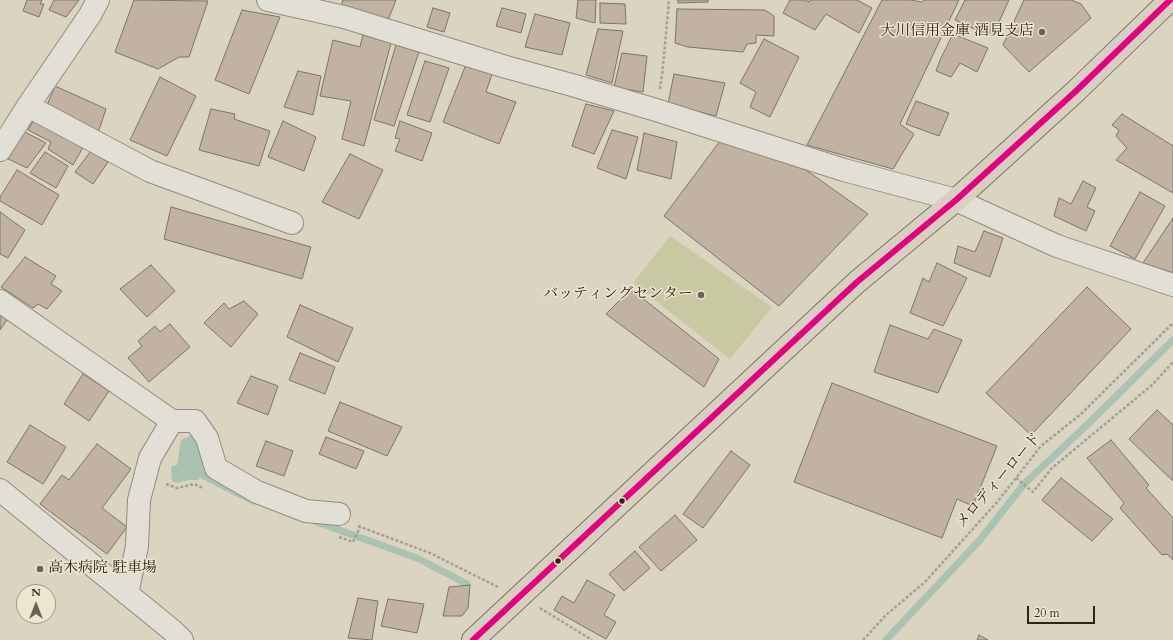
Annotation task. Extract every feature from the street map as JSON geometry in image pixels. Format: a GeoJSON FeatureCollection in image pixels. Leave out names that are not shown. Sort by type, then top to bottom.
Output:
{"type":"FeatureCollection","features":[{"type":"Feature","properties":{"kind":"highway"},"geometry":{"type":"LineString","coordinates":[[473,640],[857,282],[956,200],[1082,85],[1170,0]]}},
{"type":"Feature","properties":{"kind":"street"},"geometry":{"type":"LineString","coordinates":[[0,150],[90,15],[98,0]]}},
{"type":"Feature","properties":{"kind":"street"},"geometry":{"type":"LineString","coordinates":[[268,0],[344,18],[506,67],[572,84],[844,170],[956,200],[1057,246],[1173,285]]}},
{"type":"Feature","properties":{"kind":"street"},"geometry":{"type":"LineString","coordinates":[[28,106],[150,171],[292,223]]}},
{"type":"Feature","properties":{"kind":"street"},"geometry":{"type":"LineString","coordinates":[[0,302],[172,421],[196,421],[207,438],[216,468],[257,492],[306,511],[339,514]]}},
{"type":"Feature","properties":{"kind":"street"},"geometry":{"type":"LineString","coordinates":[[127,594],[137,546],[139,500],[150,458],[172,421]]}},
{"type":"Feature","properties":{"kind":"street"},"geometry":{"type":"LineString","coordinates":[[0,490],[173,631],[182,640]]}},
{"type":"Feature","properties":{"kind":"path"},"geometry":{"type":"LineString","coordinates":[[656,110],[664,67],[669,0]]}},
{"type":"Feature","properties":{"kind":"path","name":"メロディーロード"},"geometry":{"type":"LineString","coordinates":[[863,640],[886,615],[925,582],[998,502],[1041,446],[1081,414],[1173,323]]}},
{"type":"Feature","properties":{"kind":"path"},"geometry":{"type":"LineString","coordinates":[[1016,478],[1033,492],[1052,468],[1152,385],[1173,362]]}},
{"type":"Feature","properties":{"kind":"path"},"geometry":{"type":"LineString","coordinates":[[354,542],[360,527]]}},
{"type":"Feature","properties":{"kind":"path"},"geometry":{"type":"LineString","coordinates":[[535,605],[592,640]]}},
{"type":"Feature","properties":{"kind":"shaded area","name":"バッティングセンター"},"geometry":{"type":"Polygon","coordinates":[[[670,236],[772,307],[730,359],[633,283],[670,236]]]}},
{"type":"Feature","properties":{"kind":"shaded area"},"geometry":{"type":"Polygon","coordinates":[[[190,436],[202,440],[207,471],[198,480],[189,480],[178,483],[172,481],[171,467],[177,465],[181,440],[190,436]]]}},
{"type":"Feature","properties":{"kind":"building"},"geometry":{"type":"Polygon","coordinates":[[[27,0],[42,0],[40,4],[44,4],[39,17],[23,11],[27,0]]]}},
{"type":"Feature","properties":{"kind":"building"},"geometry":{"type":"Polygon","coordinates":[[[54,0],[79,0],[66,17],[49,10],[54,0]]]}},
{"type":"Feature","properties":{"kind":"building"},"geometry":{"type":"Polygon","coordinates":[[[134,0],[208,1],[189,57],[179,57],[158,69],[115,52],[134,0]]]}},
{"type":"Feature","properties":{"kind":"building"},"geometry":{"type":"Polygon","coordinates":[[[343,0],[396,0],[388,20],[341,7],[343,0]]]}},
{"type":"Feature","properties":{"kind":"building"},"geometry":{"type":"Polygon","coordinates":[[[578,0],[596,0],[595,23],[576,18],[578,0]]]}},
{"type":"Feature","properties":{"kind":"building"},"geometry":{"type":"Polygon","coordinates":[[[678,0],[708,0],[708,2],[678,3],[678,0]]]}},
{"type":"Feature","properties":{"kind":"building"},"geometry":{"type":"Polygon","coordinates":[[[790,0],[805,0],[809,2],[810,0],[857,0],[872,8],[859,33],[826,14],[815,30],[783,13],[790,0]]]}},
{"type":"Feature","properties":{"kind":"building"},"geometry":{"type":"Polygon","coordinates":[[[882,0],[911,0],[922,2],[924,0],[959,0],[900,124],[914,134],[893,169],[807,145],[882,0]]]}},
{"type":"Feature","properties":{"kind":"building"},"geometry":{"type":"Polygon","coordinates":[[[965,0],[1009,0],[992,37],[955,20],[965,0]]]}},
{"type":"Feature","properties":{"kind":"building","name":"大川信用金庫 酒見支店"},"geometry":{"type":"Polygon","coordinates":[[[1024,0],[1071,0],[1081,4],[1091,18],[1029,72],[1003,45],[1024,0]]]}},
{"type":"Feature","properties":{"kind":"building"},"geometry":{"type":"Polygon","coordinates":[[[600,3],[625,4],[626,24],[600,23],[600,3]]]}},
{"type":"Feature","properties":{"kind":"building"},"geometry":{"type":"Polygon","coordinates":[[[433,8],[450,13],[444,32],[427,27],[433,8]]]}},
{"type":"Feature","properties":{"kind":"building"},"geometry":{"type":"Polygon","coordinates":[[[502,8],[526,14],[521,33],[496,26],[502,8]]]}},
{"type":"Feature","properties":{"kind":"building"},"geometry":{"type":"Polygon","coordinates":[[[677,9],[765,10],[774,16],[774,36],[756,35],[756,43],[747,44],[743,52],[688,47],[675,43],[677,9]]]}},
{"type":"Feature","properties":{"kind":"building"},"geometry":{"type":"Polygon","coordinates":[[[242,10],[280,17],[249,94],[215,80],[242,10]]]}},
{"type":"Feature","properties":{"kind":"building"},"geometry":{"type":"Polygon","coordinates":[[[535,14],[570,23],[562,55],[525,47],[535,14]]]}},
{"type":"Feature","properties":{"kind":"building"},"geometry":{"type":"Polygon","coordinates":[[[598,29],[623,31],[612,83],[586,75],[598,29]]]}},
{"type":"Feature","properties":{"kind":"building"},"geometry":{"type":"Polygon","coordinates":[[[953,34],[988,48],[977,72],[960,63],[951,77],[936,71],[953,34]]]}},
{"type":"Feature","properties":{"kind":"building"},"geometry":{"type":"Polygon","coordinates":[[[363,35],[391,43],[364,146],[342,139],[351,101],[320,96],[333,40],[360,47],[363,35]]]}},
{"type":"Feature","properties":{"kind":"building"},"geometry":{"type":"Polygon","coordinates":[[[764,39],[799,57],[770,117],[750,107],[756,92],[740,83],[764,39]]]}},
{"type":"Feature","properties":{"kind":"building"},"geometry":{"type":"Polygon","coordinates":[[[396,45],[419,52],[394,126],[374,120],[396,45]]]}},
{"type":"Feature","properties":{"kind":"building"},"geometry":{"type":"Polygon","coordinates":[[[622,53],[647,56],[643,92],[614,87],[622,53]]]}},
{"type":"Feature","properties":{"kind":"building"},"geometry":{"type":"Polygon","coordinates":[[[425,61],[449,68],[430,122],[407,115],[425,61]]]}},
{"type":"Feature","properties":{"kind":"building"},"geometry":{"type":"Polygon","coordinates":[[[467,62],[493,71],[486,92],[516,102],[499,144],[443,122],[467,62]]]}},
{"type":"Feature","properties":{"kind":"building"},"geometry":{"type":"Polygon","coordinates":[[[298,71],[321,76],[313,115],[284,107],[298,71]]]}},
{"type":"Feature","properties":{"kind":"building"},"geometry":{"type":"Polygon","coordinates":[[[674,74],[725,83],[716,116],[668,104],[674,74]]]}},
{"type":"Feature","properties":{"kind":"building"},"geometry":{"type":"Polygon","coordinates":[[[160,77],[196,96],[167,156],[130,140],[160,77]]]}},
{"type":"Feature","properties":{"kind":"building"},"geometry":{"type":"Polygon","coordinates":[[[55,86],[106,109],[97,136],[45,110],[55,86]]]}},
{"type":"Feature","properties":{"kind":"building"},"geometry":{"type":"Polygon","coordinates":[[[916,101],[949,113],[939,136],[906,124],[916,101]]]}},
{"type":"Feature","properties":{"kind":"building"},"geometry":{"type":"Polygon","coordinates":[[[586,104],[614,111],[594,154],[572,146],[586,104]]]}},
{"type":"Feature","properties":{"kind":"building"},"geometry":{"type":"Polygon","coordinates":[[[211,109],[235,114],[234,119],[270,131],[259,166],[199,150],[211,109]]]}},
{"type":"Feature","properties":{"kind":"building"},"geometry":{"type":"Polygon","coordinates":[[[1122,114],[1173,146],[1173,193],[1116,160],[1127,148],[1116,136],[1119,130],[1112,125],[1122,114]]]}},
{"type":"Feature","properties":{"kind":"building"},"geometry":{"type":"Polygon","coordinates":[[[37,115],[86,142],[73,165],[48,149],[51,142],[28,130],[37,115]]]}},
{"type":"Feature","properties":{"kind":"building"},"geometry":{"type":"Polygon","coordinates":[[[283,121],[316,137],[304,171],[268,157],[283,121]]]}},
{"type":"Feature","properties":{"kind":"building"},"geometry":{"type":"Polygon","coordinates":[[[400,121],[432,133],[422,161],[395,151],[400,139],[395,138],[400,121]]]}},
{"type":"Feature","properties":{"kind":"building"},"geometry":{"type":"Polygon","coordinates":[[[21,130],[46,143],[27,168],[2,156],[21,130]]]}},
{"type":"Feature","properties":{"kind":"building"},"geometry":{"type":"Polygon","coordinates":[[[612,130],[638,137],[626,179],[597,168],[612,130]]]}},
{"type":"Feature","properties":{"kind":"building"},"geometry":{"type":"Polygon","coordinates":[[[644,133],[677,142],[671,179],[637,170],[644,133]]]}},
{"type":"Feature","properties":{"kind":"building"},"geometry":{"type":"Polygon","coordinates":[[[720,141],[806,170],[868,214],[779,306],[664,216],[720,141]]]}},
{"type":"Feature","properties":{"kind":"building"},"geometry":{"type":"Polygon","coordinates":[[[91,151],[108,162],[93,184],[75,172],[91,151]]]}},
{"type":"Feature","properties":{"kind":"building"},"geometry":{"type":"Polygon","coordinates":[[[45,152],[68,166],[56,188],[30,173],[45,152]]]}},
{"type":"Feature","properties":{"kind":"building"},"geometry":{"type":"Polygon","coordinates":[[[350,154],[383,170],[359,219],[322,202],[350,154]]]}},
{"type":"Feature","properties":{"kind":"building"},"geometry":{"type":"Polygon","coordinates":[[[17,170],[59,195],[42,225],[0,201],[0,197],[17,170]]]}},
{"type":"Feature","properties":{"kind":"building"},"geometry":{"type":"Polygon","coordinates":[[[1083,181],[1096,188],[1087,207],[1095,211],[1086,231],[1054,216],[1059,198],[1071,204],[1083,181]]]}},
{"type":"Feature","properties":{"kind":"building"},"geometry":{"type":"Polygon","coordinates":[[[1140,192],[1165,206],[1135,259],[1110,246],[1140,192]]]}},
{"type":"Feature","properties":{"kind":"building"},"geometry":{"type":"Polygon","coordinates":[[[171,207],[311,247],[302,279],[164,239],[171,207]]]}},
{"type":"Feature","properties":{"kind":"building"},"geometry":{"type":"Polygon","coordinates":[[[0,212],[25,230],[8,258],[0,254],[0,212]]]}},
{"type":"Feature","properties":{"kind":"building"},"geometry":{"type":"Polygon","coordinates":[[[1173,218],[1173,273],[1143,263],[1173,218]]]}},
{"type":"Feature","properties":{"kind":"building"},"geometry":{"type":"Polygon","coordinates":[[[984,231],[1003,238],[990,277],[954,263],[958,246],[975,252],[984,231]]]}},
{"type":"Feature","properties":{"kind":"building"},"geometry":{"type":"Polygon","coordinates":[[[25,257],[56,276],[51,284],[62,291],[47,309],[38,304],[33,308],[1,287],[25,257]]]}},
{"type":"Feature","properties":{"kind":"building"},"geometry":{"type":"Polygon","coordinates":[[[937,263],[967,278],[943,326],[910,313],[923,278],[929,282],[937,263]]]}},
{"type":"Feature","properties":{"kind":"building"},"geometry":{"type":"Polygon","coordinates":[[[151,265],[175,291],[147,317],[120,289],[151,265]]]}},
{"type":"Feature","properties":{"kind":"building"},"geometry":{"type":"Polygon","coordinates":[[[1087,287],[1131,329],[1031,435],[986,393],[1087,287]]]}},
{"type":"Feature","properties":{"kind":"building"},"geometry":{"type":"Polygon","coordinates":[[[631,289],[719,359],[704,387],[606,314],[631,289]]]}},
{"type":"Feature","properties":{"kind":"building"},"geometry":{"type":"Polygon","coordinates":[[[244,301],[258,314],[231,347],[204,323],[224,303],[229,309],[244,301]]]}},
{"type":"Feature","properties":{"kind":"building"},"geometry":{"type":"Polygon","coordinates":[[[300,305],[353,328],[338,362],[287,337],[300,305]]]}},
{"type":"Feature","properties":{"kind":"building"},"geometry":{"type":"Polygon","coordinates":[[[0,311],[9,317],[0,330],[0,311]]]}},
{"type":"Feature","properties":{"kind":"building"},"geometry":{"type":"Polygon","coordinates":[[[170,324],[190,347],[149,382],[128,358],[142,346],[138,341],[155,326],[160,332],[170,324]]]}},
{"type":"Feature","properties":{"kind":"building"},"geometry":{"type":"Polygon","coordinates":[[[890,325],[928,339],[934,329],[962,340],[938,393],[874,372],[890,325]]]}},
{"type":"Feature","properties":{"kind":"building"},"geometry":{"type":"Polygon","coordinates":[[[300,353],[335,367],[325,394],[289,380],[300,353]]]}},
{"type":"Feature","properties":{"kind":"building"},"geometry":{"type":"Polygon","coordinates":[[[83,374],[109,391],[89,421],[64,404],[83,374]]]}},
{"type":"Feature","properties":{"kind":"building"},"geometry":{"type":"Polygon","coordinates":[[[251,376],[278,386],[268,415],[237,403],[251,376]]]}},
{"type":"Feature","properties":{"kind":"building"},"geometry":{"type":"Polygon","coordinates":[[[832,383],[997,446],[973,506],[957,499],[942,538],[794,482],[832,383]]]}},
{"type":"Feature","properties":{"kind":"building"},"geometry":{"type":"Polygon","coordinates":[[[340,402],[402,427],[387,456],[328,431],[340,402]]]}},
{"type":"Feature","properties":{"kind":"building"},"geometry":{"type":"Polygon","coordinates":[[[1157,410],[1173,425],[1173,481],[1129,439],[1157,410]]]}},
{"type":"Feature","properties":{"kind":"building"},"geometry":{"type":"Polygon","coordinates":[[[30,425],[66,447],[43,484],[7,462],[30,425]]]}},
{"type":"Feature","properties":{"kind":"building"},"geometry":{"type":"Polygon","coordinates":[[[326,437],[364,451],[356,469],[319,454],[326,437]]]}},
{"type":"Feature","properties":{"kind":"building"},"geometry":{"type":"Polygon","coordinates":[[[1111,440],[1149,485],[1146,488],[1173,518],[1173,560],[1167,554],[1162,555],[1120,508],[1124,503],[1087,458],[1111,440]]]}},
{"type":"Feature","properties":{"kind":"building"},"geometry":{"type":"Polygon","coordinates":[[[266,441],[293,451],[284,476],[256,466],[266,441]]]}},
{"type":"Feature","properties":{"kind":"building"},"geometry":{"type":"Polygon","coordinates":[[[97,444],[131,469],[102,508],[127,527],[107,554],[40,504],[62,475],[69,480],[97,444]]]}},
{"type":"Feature","properties":{"kind":"building"},"geometry":{"type":"Polygon","coordinates":[[[731,451],[750,465],[703,528],[683,514],[731,451]]]}},
{"type":"Feature","properties":{"kind":"building"},"geometry":{"type":"Polygon","coordinates":[[[1061,478],[1113,519],[1092,541],[1042,500],[1061,478]]]}},
{"type":"Feature","properties":{"kind":"building"},"geometry":{"type":"Polygon","coordinates":[[[675,515],[697,540],[661,571],[639,547],[675,515]]]}},
{"type":"Feature","properties":{"kind":"building"},"geometry":{"type":"Polygon","coordinates":[[[635,551],[650,568],[624,591],[609,574],[635,551]]]}},
{"type":"Feature","properties":{"kind":"building"},"geometry":{"type":"Polygon","coordinates":[[[587,580],[615,595],[604,615],[616,622],[606,639],[554,610],[562,596],[574,603],[587,580]]]}},
{"type":"Feature","properties":{"kind":"building"},"geometry":{"type":"Polygon","coordinates":[[[470,585],[468,608],[462,616],[443,616],[449,587],[470,585]]]}},
{"type":"Feature","properties":{"kind":"building"},"geometry":{"type":"Polygon","coordinates":[[[358,598],[378,601],[372,640],[348,638],[358,598]]]}},
{"type":"Feature","properties":{"kind":"building"},"geometry":{"type":"Polygon","coordinates":[[[388,599],[424,604],[417,633],[381,626],[388,599]]]}},
{"type":"Feature","properties":{"kind":"building"},"geometry":{"type":"Polygon","coordinates":[[[979,635],[988,640],[977,640],[979,635]]]}},
{"type":"Feature","properties":{"kind":"waterway"},"geometry":{"type":"LineString","coordinates":[[886,640],[979,541],[1024,484],[1089,423],[1173,340]]}},
{"type":"Feature","properties":{"kind":"waterway"},"geometry":{"type":"LineString","coordinates":[[194,471],[253,501]]}},
{"type":"Feature","properties":{"kind":"waterway"},"geometry":{"type":"LineString","coordinates":[[314,521],[417,558],[467,584]]}},
{"type":"Feature","properties":{"kind":"transit line"},"geometry":{"type":"LineString","coordinates":[[473,640],[857,282],[956,200],[1076,91],[1170,0]]}},
{"type":"Feature","properties":{"kind":"place","name":"大川信用金庫 酒見支店"},"geometry":{"type":"Point","coordinates":[1042,32]}},
{"type":"Feature","properties":{"kind":"place","name":"バッティングセンター"},"geometry":{"type":"Point","coordinates":[701,295]}},
{"type":"Feature","properties":{"kind":"place","name":"高木病院 駐車場"},"geometry":{"type":"Point","coordinates":[40,569]}}]}
